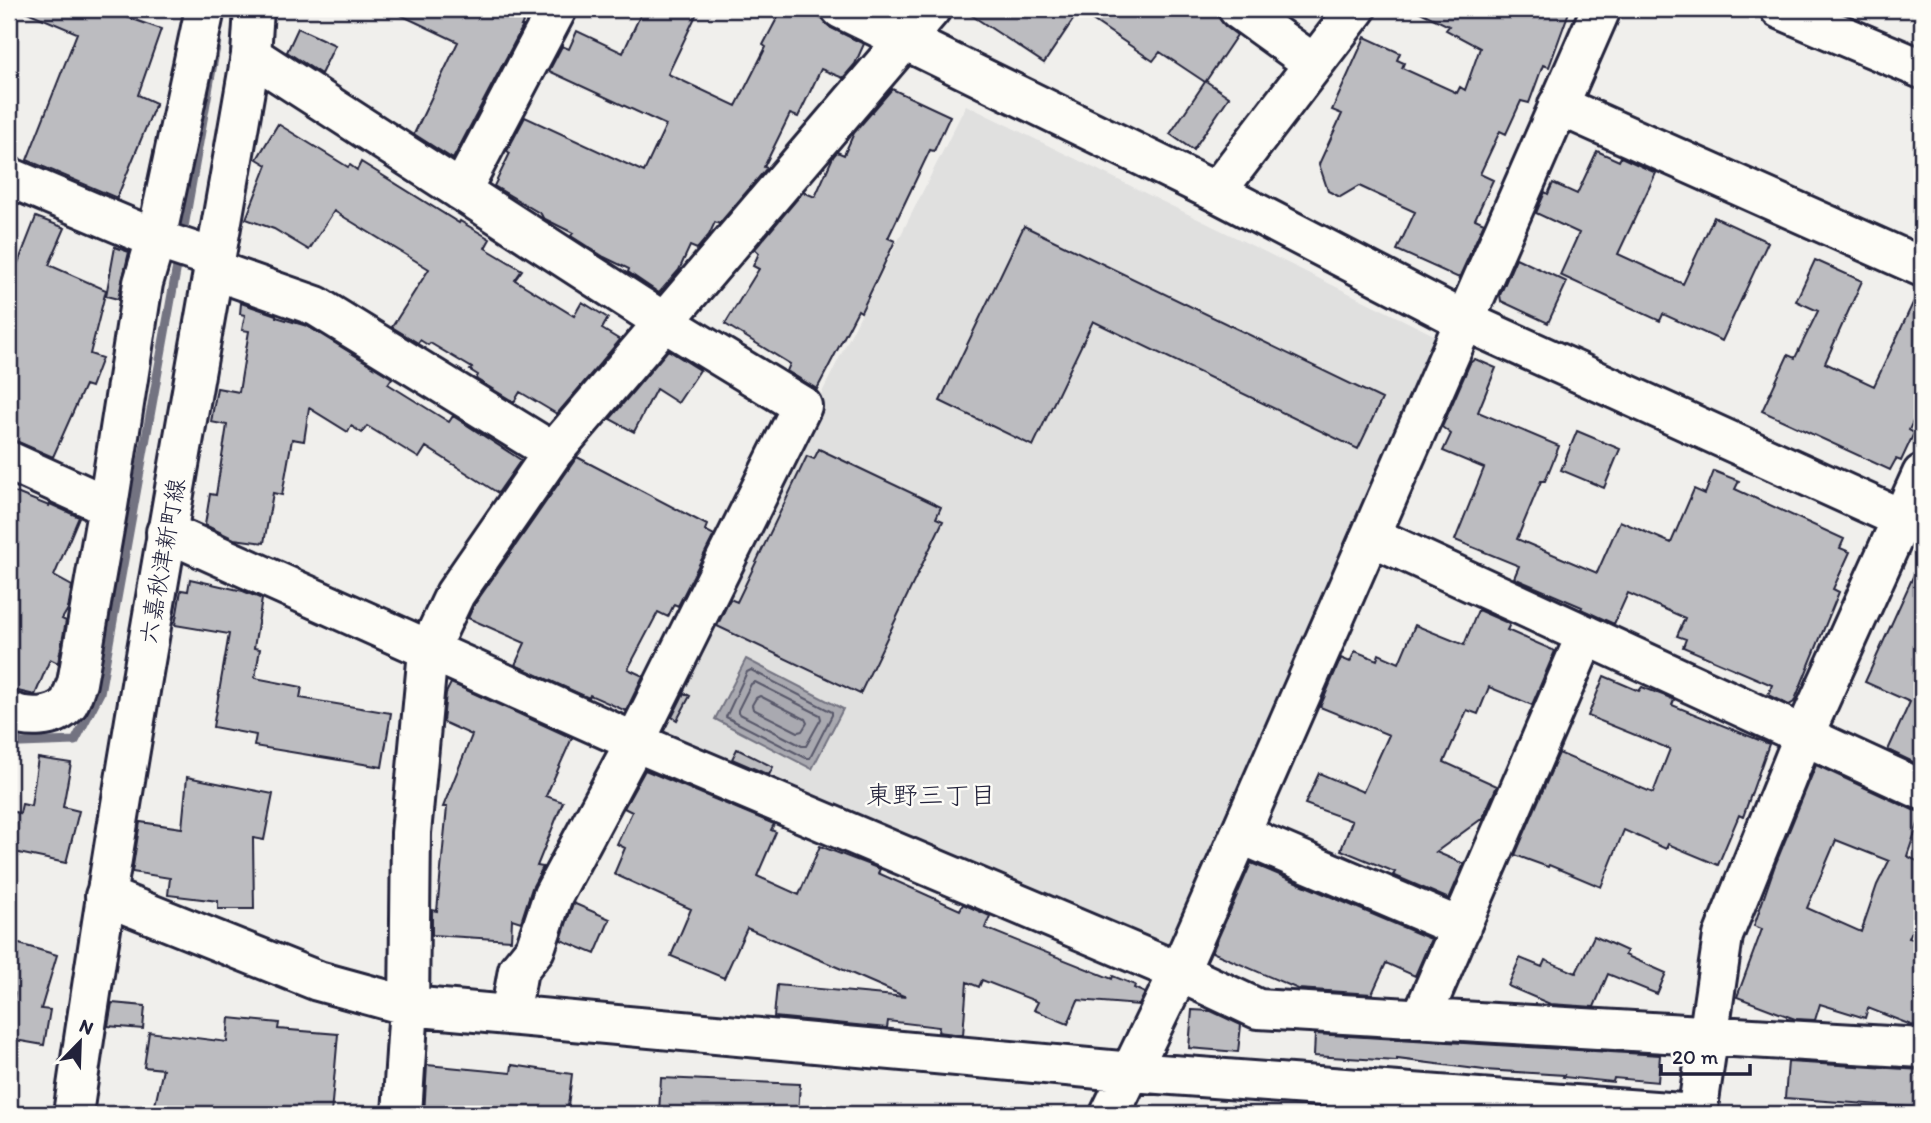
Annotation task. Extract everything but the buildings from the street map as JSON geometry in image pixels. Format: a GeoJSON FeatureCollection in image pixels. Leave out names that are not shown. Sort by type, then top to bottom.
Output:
{"type":"FeatureCollection","features":[{"type":"Feature","properties":{"kind":"street"},"geometry":{"type":"LineString","coordinates":[[189,252],[205,9]]}},
{"type":"Feature","properties":{"kind":"street","name":"六嘉秋津新町線"},"geometry":{"type":"LineString","coordinates":[[73,1114],[105,896],[166,532],[189,252],[251,55],[254,9]]}},
{"type":"Feature","properties":{"kind":"street"},"geometry":{"type":"LineString","coordinates":[[461,191],[556,9]]}},
{"type":"Feature","properties":{"kind":"street"},"geometry":{"type":"LineString","coordinates":[[841,9],[1216,192],[1465,321],[1912,523]]}},
{"type":"Feature","properties":{"kind":"street"},"geometry":{"type":"LineString","coordinates":[[402,1114],[409,1006],[411,833],[428,651],[455,594],[553,452],[931,9]]}},
{"type":"Feature","properties":{"kind":"street"},"geometry":{"type":"LineString","coordinates":[[1238,9],[1314,64]]}},
{"type":"Feature","properties":{"kind":"street"},"geometry":{"type":"LineString","coordinates":[[1216,192],[1356,9]]}},
{"type":"Feature","properties":{"kind":"street"},"geometry":{"type":"LineString","coordinates":[[1110,1114],[1179,972],[1601,9]]}},
{"type":"Feature","properties":{"kind":"street"},"geometry":{"type":"LineString","coordinates":[[1780,9],[1922,69]]}},
{"type":"Feature","properties":{"kind":"street"},"geometry":{"type":"LineString","coordinates":[[251,55],[664,322],[802,406],[635,742],[553,895],[535,949],[518,970],[510,1015]]}},
{"type":"Feature","properties":{"kind":"street"},"geometry":{"type":"LineString","coordinates":[[1558,105],[1922,267]]}},
{"type":"Feature","properties":{"kind":"street"},"geometry":{"type":"LineString","coordinates":[[9,177],[316,306],[553,452]]}},
{"type":"Feature","properties":{"kind":"street"},"geometry":{"type":"LineString","coordinates":[[9,712],[18,715],[52,716],[69,703],[77,683],[143,283],[189,252]]}},
{"type":"Feature","properties":{"kind":"street"},"geometry":{"type":"LineString","coordinates":[[9,461],[108,506]]}},
{"type":"Feature","properties":{"kind":"street"},"geometry":{"type":"LineString","coordinates":[[105,896],[318,981],[409,1006],[1132,1072],[1696,1114],[1723,936],[1804,735],[1912,523],[1922,474]]}},
{"type":"Feature","properties":{"kind":"street"},"geometry":{"type":"LineString","coordinates":[[166,532],[635,742],[1179,972],[1258,1009],[1922,1048]]}},
{"type":"Feature","properties":{"kind":"street"},"geometry":{"type":"LineString","coordinates":[[1371,536],[1922,790]]}},
{"type":"Feature","properties":{"kind":"street"},"geometry":{"type":"LineString","coordinates":[[1421,1019],[1587,635]]}},
{"type":"Feature","properties":{"kind":"street"},"geometry":{"type":"LineString","coordinates":[[1240,834],[1461,928]]}},
{"type":"Feature","properties":{"kind":"shaded area"},"geometry":{"type":"Polygon","coordinates":[[[966,105],[1434,335],[1438,348],[1175,946],[1163,950],[662,738],[656,724],[966,105]]]}},
{"type":"Feature","properties":{"kind":"water"},"geometry":{"type":"Polygon","coordinates":[[[746,659],[843,709],[812,769],[715,719],[746,659]]]}},
{"type":"Feature","properties":{"kind":"waterway"},"geometry":{"type":"LineString","coordinates":[[182,238],[217,41]]}},
{"type":"Feature","properties":{"kind":"waterway"},"geometry":{"type":"LineString","coordinates":[[9,738],[21,743],[75,741],[100,693],[179,255]]}},
{"type":"Feature","properties":{"kind":"district","name":"東野三丁目"},"geometry":{"type":"Point","coordinates":[931,795]}}]}
